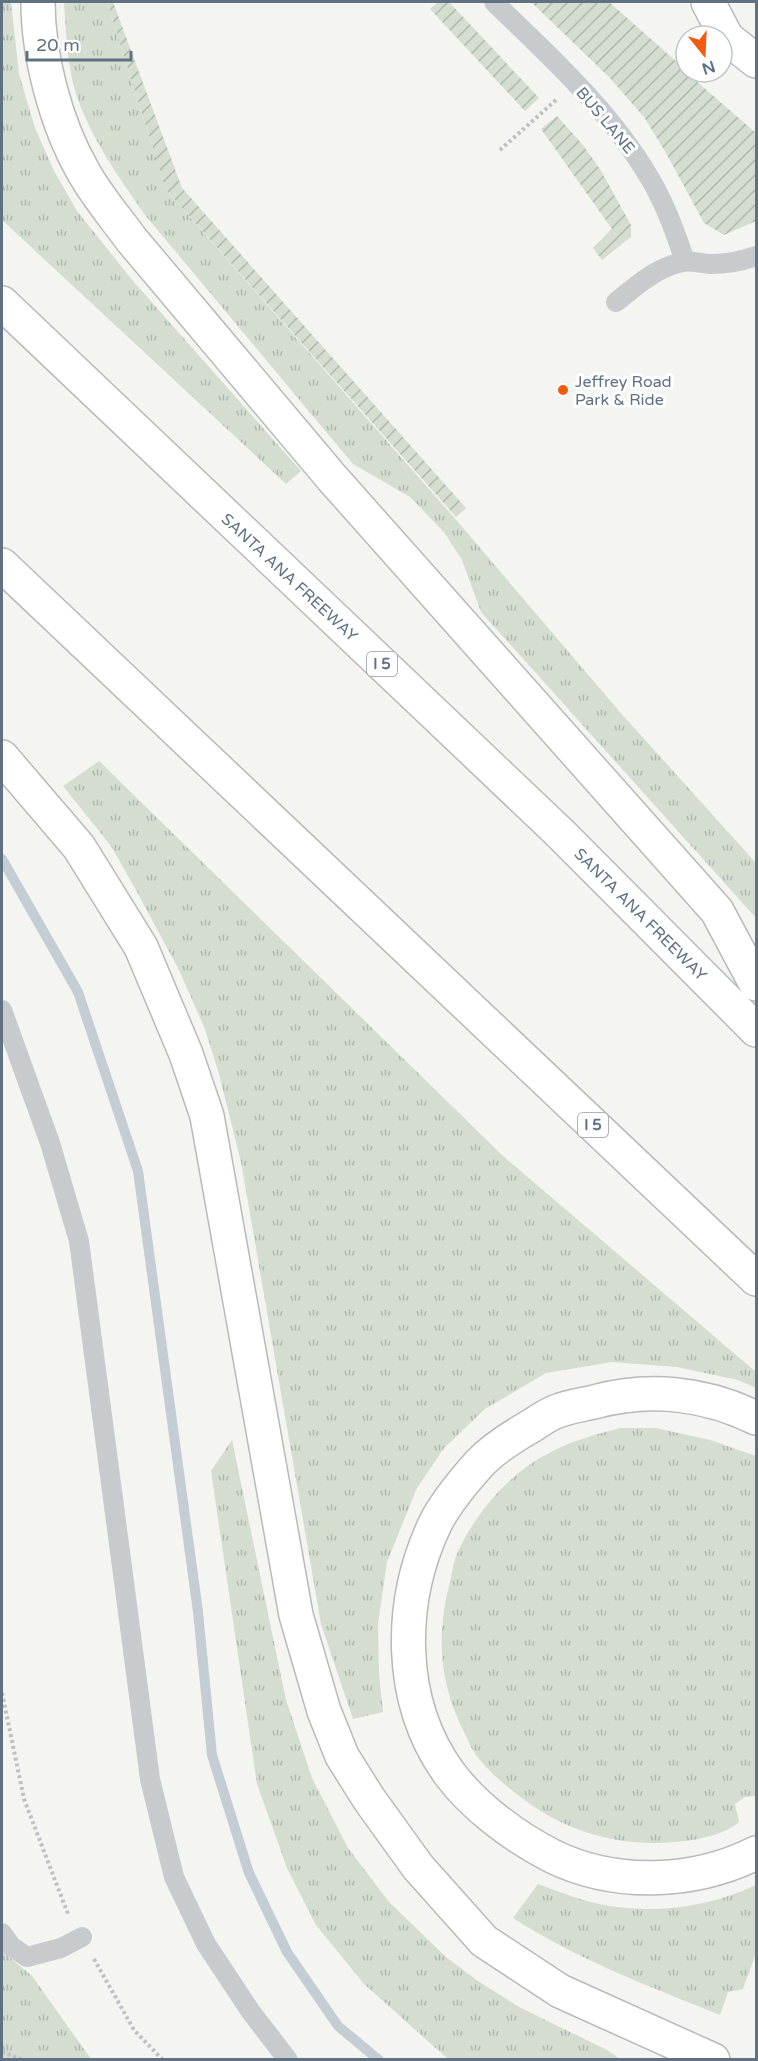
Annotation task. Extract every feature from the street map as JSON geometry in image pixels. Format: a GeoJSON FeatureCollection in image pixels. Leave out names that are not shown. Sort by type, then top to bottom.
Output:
{"type":"FeatureCollection","features":[{"type":"Feature","properties":{"kind":"main road"},"geometry":{"type":"LineString","coordinates":[[38,2],[38,27],[52,91],[70,147],[103,201],[131,239],[333,479],[717,911],[756,984]]}},
{"type":"Feature","properties":{"kind":"main road"},"geometry":{"type":"LineString","coordinates":[[708,2],[727,38],[756,61]]}},
{"type":"Feature","properties":{"kind":"main road","name":"SANTA ANA FREEWAY"},"geometry":{"type":"LineString","coordinates":[[2,303],[561,834],[756,1030]]}},
{"type":"Feature","properties":{"kind":"main road","name":"I 5"},"geometry":{"type":"LineString","coordinates":[[2,565],[756,1279]]}},
{"type":"Feature","properties":{"kind":"main road"},"geometry":{"type":"LineString","coordinates":[[2,757],[79,847],[141,947],[186,1054],[207,1116],[296,1615],[324,1711],[342,1756],[369,1799],[418,1867],[484,1941],[560,1991],[713,2060]]}},
{"type":"Feature","properties":{"kind":"main road"},"geometry":{"type":"LineString","coordinates":[[756,1418],[737,1408],[681,1395],[661,1393],[614,1396],[555,1412],[505,1442],[480,1463],[436,1522],[417,1574],[409,1620],[408,1647],[410,1674],[418,1709],[432,1743],[450,1773],[475,1801],[505,1827],[532,1846],[568,1863],[614,1876],[657,1878],[703,1872],[756,1853]]}},
{"type":"Feature","properties":{"kind":"lane","name":"BUS LANE"},"geometry":{"type":"LineString","coordinates":[[494,2],[566,73],[629,145],[650,177],[668,213],[685,261]]}},
{"type":"Feature","properties":{"kind":"lane"},"geometry":{"type":"LineString","coordinates":[[616,302],[651,275],[685,261],[711,264],[741,262],[756,256]]}},
{"type":"Feature","properties":{"kind":"lane"},"geometry":{"type":"LineString","coordinates":[[2,1010],[50,1143],[79,1241],[150,1779],[174,1877],[206,1944],[251,2012],[288,2060]]}},
{"type":"Feature","properties":{"kind":"lane"},"geometry":{"type":"LineString","coordinates":[[2,1933],[11,1946],[27,1957],[61,1948],[82,1937]]}},
{"type":"Feature","properties":{"kind":"path"},"geometry":{"type":"LineString","coordinates":[[548,91],[564,108]]}},
{"type":"Feature","properties":{"kind":"path"},"geometry":{"type":"LineString","coordinates":[[500,150],[556,100]]}},
{"type":"Feature","properties":{"kind":"path"},"geometry":{"type":"LineString","coordinates":[[2,1693],[24,1800],[65,1908],[134,2030],[163,2060]]}},
{"type":"Feature","properties":{"kind":"path"},"geometry":{"type":"LineString","coordinates":[[2,2052],[23,2060]]}},
{"type":"Feature","properties":{"kind":"green space"},"geometry":{"type":"Polygon","coordinates":[[[2,2],[11,2],[19,74],[35,128],[54,171],[77,211],[133,281],[301,471],[286,484],[2,220],[2,2]]]}},
{"type":"Feature","properties":{"kind":"green space"},"geometry":{"type":"Polygon","coordinates":[[[64,2],[107,2],[166,190],[458,522],[619,711],[756,863],[756,918],[481,612],[462,560],[444,532],[410,497],[353,464],[145,215],[106,157],[82,111],[76,94],[67,48],[64,2]]]}},
{"type":"Feature","properties":{"kind":"green space"},"geometry":{"type":"Polygon","coordinates":[[[107,2],[113,2],[182,188],[466,508],[456,517],[166,190],[107,2]]]}},
{"type":"Feature","properties":{"kind":"green space"},"geometry":{"type":"Polygon","coordinates":[[[438,2],[449,2],[539,98],[525,111],[430,9],[438,2]]]}},
{"type":"Feature","properties":{"kind":"green space"},"geometry":{"type":"Polygon","coordinates":[[[531,2],[609,2],[674,59],[674,84],[700,84],[756,133],[756,221],[724,235],[704,223],[644,117],[609,77],[531,2]]]}},
{"type":"Feature","properties":{"kind":"green space"},"geometry":{"type":"Polygon","coordinates":[[[557,116],[583,145],[600,169],[631,225],[631,237],[602,260],[593,248],[612,229],[541,129],[557,116]]]}},
{"type":"Feature","properties":{"kind":"green space"},"geometry":{"type":"Polygon","coordinates":[[[99,761],[502,1155],[756,1372],[756,1388],[738,1380],[677,1367],[612,1362],[546,1373],[485,1409],[444,1448],[417,1488],[387,1562],[378,1624],[379,1674],[383,1712],[353,1719],[321,1624],[241,1162],[205,1029],[179,970],[111,846],[63,786],[99,761]]]}},
{"type":"Feature","properties":{"kind":"green space"},"geometry":{"type":"Polygon","coordinates":[[[621,1428],[656,1428],[710,1440],[756,1456],[756,1796],[745,1797],[735,1804],[739,1822],[731,1828],[699,1839],[653,1843],[619,1840],[586,1832],[540,1811],[498,1779],[474,1752],[456,1714],[445,1677],[442,1640],[446,1602],[456,1556],[469,1530],[496,1494],[529,1465],[574,1442],[621,1428]]]}},
{"type":"Feature","properties":{"kind":"green space"},"geometry":{"type":"Polygon","coordinates":[[[232,1440],[286,1700],[312,1778],[348,1848],[389,1902],[446,1957],[519,2007],[607,2050],[620,2059],[448,2059],[364,1984],[316,1925],[287,1868],[257,1784],[211,1471],[232,1440]]]}},
{"type":"Feature","properties":{"kind":"green space"},"geometry":{"type":"Polygon","coordinates":[[[538,1884],[601,1904],[647,1909],[703,1903],[756,1885],[756,1953],[743,1989],[728,1992],[720,2015],[588,1960],[513,1918],[538,1884]]]}},
{"type":"Feature","properties":{"kind":"green space"},"geometry":{"type":"Polygon","coordinates":[[[2,1951],[32,1976],[91,2059],[2,2059],[2,1951]]]}},
{"type":"Feature","properties":{"kind":"waterway"},"geometry":{"type":"LineString","coordinates":[[2,859],[78,992],[138,1171],[198,1612],[212,1755],[249,1873],[287,1952],[338,2026],[379,2060]]}},
{"type":"Feature","properties":{"kind":"place","name":"Jeffrey Road Park & Ride"},"geometry":{"type":"Point","coordinates":[563,390]}}]}
